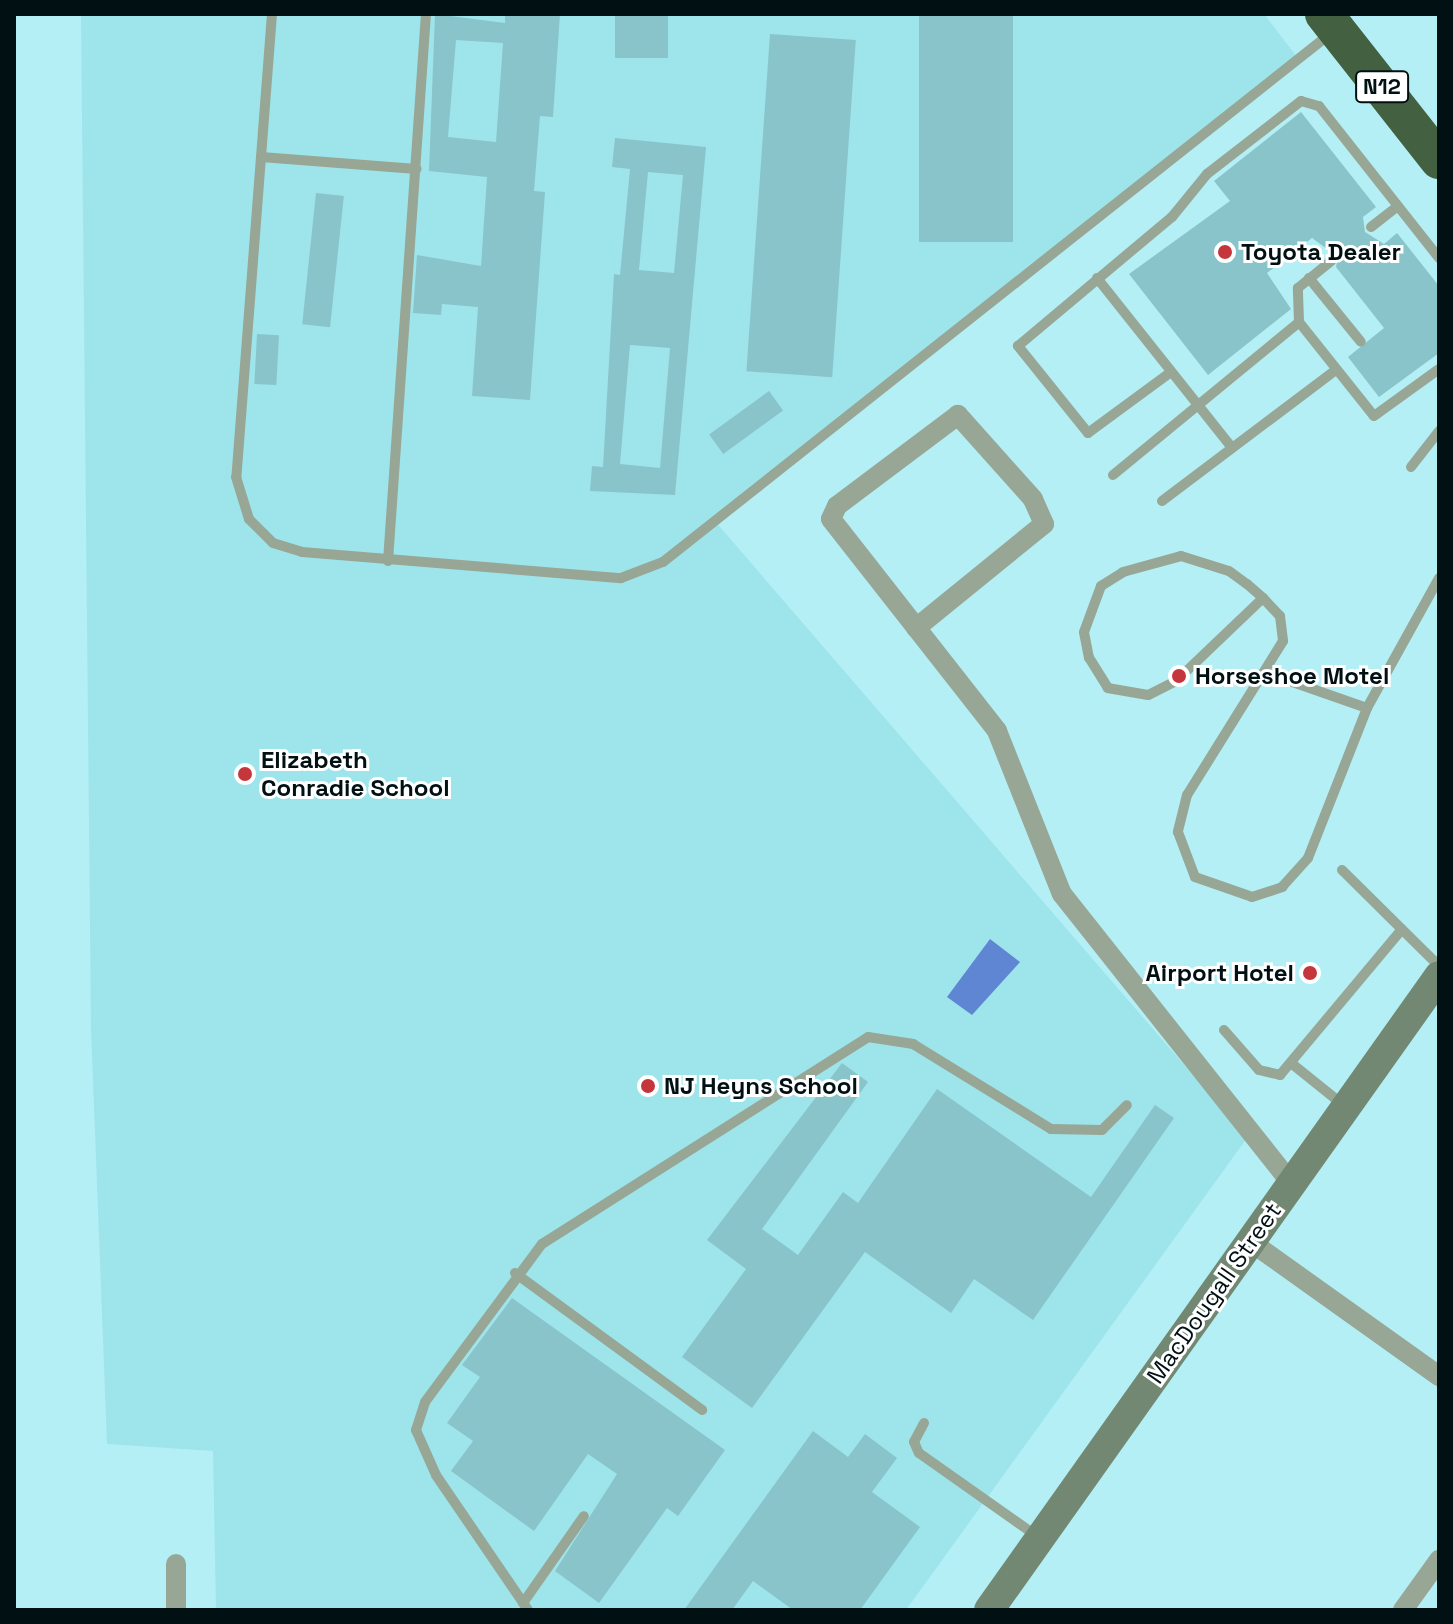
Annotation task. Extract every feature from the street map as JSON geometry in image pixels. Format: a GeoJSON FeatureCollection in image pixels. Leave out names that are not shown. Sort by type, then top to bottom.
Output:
{"type":"FeatureCollection","features":[{"type":"Feature","properties":{"kind":"highway","name":"N12"},"geometry":{"type":"LineString","coordinates":[[1330,22],[1439,160]]}},
{"type":"Feature","properties":{"kind":"street"},"geometry":{"type":"LineString","coordinates":[[916,628],[1044,524],[1033,499],[958,415],[831,515],[916,628],[997,731],[1062,894],[1292,1184]]}},
{"type":"Feature","properties":{"kind":"street","name":"MacDougall Street"},"geometry":{"type":"LineString","coordinates":[[989,1610],[1439,976]]}},
{"type":"Feature","properties":{"kind":"street"},"geometry":{"type":"LineString","coordinates":[[1251,1242],[1439,1376]]}},
{"type":"Feature","properties":{"kind":"street"},"geometry":{"type":"LineString","coordinates":[[1403,1610],[1439,1560]]}},
{"type":"Feature","properties":{"kind":"street"},"geometry":{"type":"LineString","coordinates":[[176,1564],[176,1610]]}},
{"type":"Feature","properties":{"kind":"lane"},"geometry":{"type":"LineString","coordinates":[[272,14],[239,497],[273,543],[388,561],[621,578],[663,562],[1330,22]]}},
{"type":"Feature","properties":{"kind":"lane"},"geometry":{"type":"LineString","coordinates":[[388,561],[426,14]]}},
{"type":"Feature","properties":{"kind":"lane"},"geometry":{"type":"LineString","coordinates":[[1171,372],[1088,433],[1021,355],[1023,336],[1172,217],[1207,174],[1305,99],[1319,106],[1439,258]]}},
{"type":"Feature","properties":{"kind":"lane"},"geometry":{"type":"LineString","coordinates":[[261,157],[417,169]]}},
{"type":"Feature","properties":{"kind":"lane"},"geometry":{"type":"LineString","coordinates":[[1371,227],[1398,206]]}},
{"type":"Feature","properties":{"kind":"lane"},"geometry":{"type":"LineString","coordinates":[[1331,261],[1297,292],[1299,322],[1377,417],[1439,369]]}},
{"type":"Feature","properties":{"kind":"lane"},"geometry":{"type":"LineString","coordinates":[[1097,278],[1232,448]]}},
{"type":"Feature","properties":{"kind":"lane"},"geometry":{"type":"LineString","coordinates":[[1309,278],[1361,342]]}},
{"type":"Feature","properties":{"kind":"lane"},"geometry":{"type":"LineString","coordinates":[[1113,475],[1299,322]]}},
{"type":"Feature","properties":{"kind":"lane"},"geometry":{"type":"LineString","coordinates":[[1162,501],[1336,370]]}},
{"type":"Feature","properties":{"kind":"lane"},"geometry":{"type":"LineString","coordinates":[[1411,467],[1439,431]]}},
{"type":"Feature","properties":{"kind":"lane"},"geometry":{"type":"LineString","coordinates":[[1263,598],[1154,693],[1117,693],[1089,658],[1088,607],[1101,586],[1131,569],[1181,556],[1207,560],[1263,598],[1284,634],[1182,806],[1183,858],[1195,877],[1218,890],[1261,896],[1294,879],[1367,708],[1439,578]]}},
{"type":"Feature","properties":{"kind":"lane"},"geometry":{"type":"LineString","coordinates":[[1264,672],[1367,708]]}},
{"type":"Feature","properties":{"kind":"lane"},"geometry":{"type":"LineString","coordinates":[[1342,870],[1439,966]]}},
{"type":"Feature","properties":{"kind":"lane"},"geometry":{"type":"LineString","coordinates":[[1224,1030],[1268,1076],[1291,1063],[1402,929]]}},
{"type":"Feature","properties":{"kind":"lane"},"geometry":{"type":"LineString","coordinates":[[584,1516],[525,1606],[436,1475],[416,1430],[425,1402],[515,1273],[554,1235],[868,1037],[913,1044],[1051,1129],[1096,1132],[1127,1105]]}},
{"type":"Feature","properties":{"kind":"lane"},"geometry":{"type":"LineString","coordinates":[[1291,1063],[1346,1108]]}},
{"type":"Feature","properties":{"kind":"lane"},"geometry":{"type":"LineString","coordinates":[[515,1273],[702,1410]]}},
{"type":"Feature","properties":{"kind":"lane"},"geometry":{"type":"LineString","coordinates":[[924,1423],[914,1442],[919,1453],[1040,1538]]}},
{"type":"Feature","properties":{"kind":"shaded area"},"geometry":{"type":"Polygon","coordinates":[[[81,14],[1264,14],[1300,61],[714,520],[1247,1138],[906,1610],[216,1610],[213,1451],[107,1444],[91,1028],[81,14]]]}},
{"type":"Feature","properties":{"kind":"water"},"geometry":{"type":"Polygon","coordinates":[[[990,939],[1020,962],[972,1015],[947,997],[990,939]]]}},
{"type":"Feature","properties":{"kind":"building"},"geometry":{"type":"Polygon","coordinates":[[[435,14],[505,23],[505,14],[560,14],[553,117],[540,116],[534,191],[545,192],[530,400],[472,396],[478,307],[442,304],[441,315],[413,313],[417,255],[481,266],[487,177],[429,171],[435,14]],[[456,40],[448,137],[496,142],[503,43],[456,40]]]}},
{"type":"Feature","properties":{"kind":"building"},"geometry":{"type":"Polygon","coordinates":[[[615,14],[668,14],[668,58],[615,58],[615,14]]]}},
{"type":"Feature","properties":{"kind":"building"},"geometry":{"type":"Polygon","coordinates":[[[919,14],[1013,14],[1013,242],[919,242],[919,14]]]}},
{"type":"Feature","properties":{"kind":"building"},"geometry":{"type":"Polygon","coordinates":[[[770,34],[856,40],[832,377],[746,371],[770,34]]]}},
{"type":"Feature","properties":{"kind":"building","name":"Toyota Dealer"},"geometry":{"type":"Polygon","coordinates":[[[1301,112],[1376,207],[1363,217],[1365,232],[1384,244],[1397,233],[1439,286],[1439,353],[1379,397],[1348,357],[1384,328],[1336,267],[1338,257],[1312,238],[1267,273],[1291,309],[1208,375],[1129,274],[1230,201],[1214,181],[1301,112]]]}},
{"type":"Feature","properties":{"kind":"building"},"geometry":{"type":"Polygon","coordinates":[[[615,138],[706,147],[675,495],[590,491],[592,466],[603,467],[614,274],[620,275],[630,169],[612,167],[615,138]],[[648,172],[639,270],[674,273],[683,175],[648,172]],[[630,345],[620,464],[660,468],[670,348],[630,345]]]}},
{"type":"Feature","properties":{"kind":"building"},"geometry":{"type":"Polygon","coordinates":[[[316,193],[344,196],[330,327],[302,324],[316,193]]]}},
{"type":"Feature","properties":{"kind":"building"},"geometry":{"type":"Polygon","coordinates":[[[257,334],[279,335],[276,385],[254,384],[257,334]]]}},
{"type":"Feature","properties":{"kind":"building"},"geometry":{"type":"Polygon","coordinates":[[[769,391],[783,410],[723,454],[709,434],[769,391]]]}},
{"type":"Feature","properties":{"kind":"building"},"geometry":{"type":"Polygon","coordinates":[[[842,1063],[868,1082],[762,1229],[798,1255],[843,1192],[858,1203],[937,1089],[1091,1197],[1155,1105],[1174,1118],[1033,1320],[974,1279],[951,1313],[865,1252],[752,1408],[682,1357],[746,1269],[707,1240],[842,1063]]]}},
{"type":"Feature","properties":{"kind":"building"},"geometry":{"type":"Polygon","coordinates":[[[512,1298],[725,1450],[678,1516],[667,1508],[599,1603],[555,1571],[617,1474],[588,1454],[534,1531],[451,1471],[473,1441],[447,1423],[480,1377],[462,1365],[512,1298]]]}},
{"type":"Feature","properties":{"kind":"building"},"geometry":{"type":"Polygon","coordinates":[[[813,1431],[848,1457],[865,1434],[897,1458],[872,1492],[920,1527],[860,1610],[793,1610],[753,1581],[732,1610],[684,1610],[813,1431]]]}},
{"type":"Feature","properties":{"kind":"place","name":"Toyota Dealer"},"geometry":{"type":"Point","coordinates":[1225,252]}},
{"type":"Feature","properties":{"kind":"place","name":"Horseshoe Motel"},"geometry":{"type":"Point","coordinates":[1179,676]}},
{"type":"Feature","properties":{"kind":"place","name":"Elizabeth Conradie School"},"geometry":{"type":"Point","coordinates":[245,774]}},
{"type":"Feature","properties":{"kind":"place","name":"Airport Hotel"},"geometry":{"type":"Point","coordinates":[1310,973]}},
{"type":"Feature","properties":{"kind":"place","name":"NJ Heyns School"},"geometry":{"type":"Point","coordinates":[648,1086]}}]}
